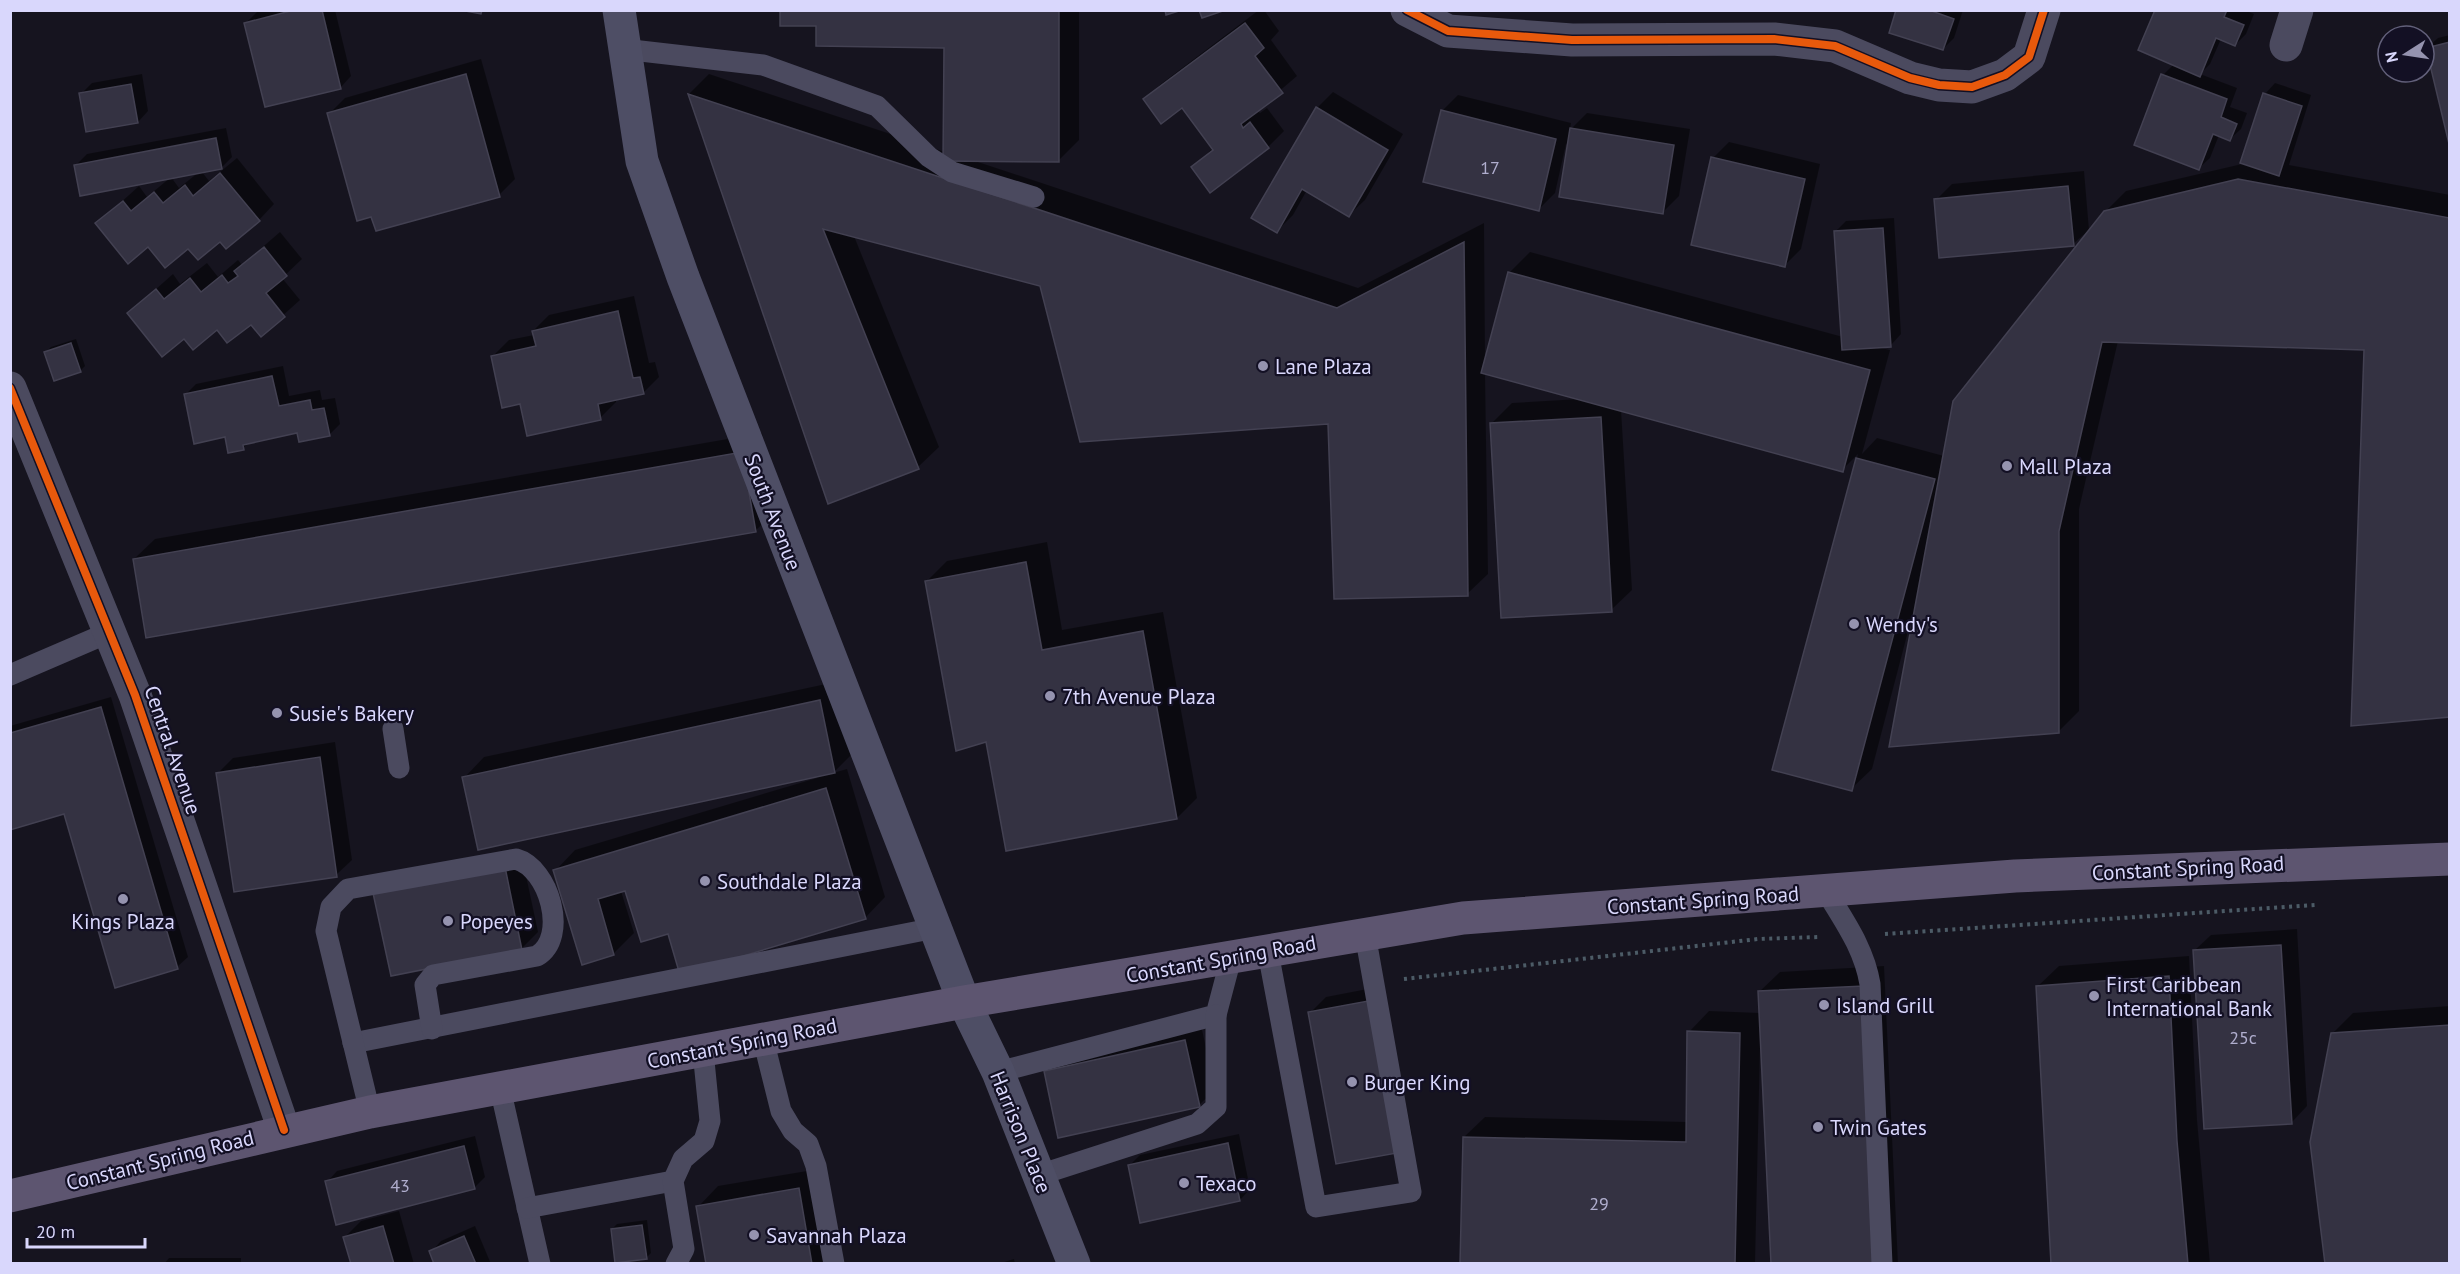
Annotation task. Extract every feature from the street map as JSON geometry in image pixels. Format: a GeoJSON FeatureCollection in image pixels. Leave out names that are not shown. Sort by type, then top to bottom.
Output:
{"type":"FeatureCollection","features":[{"type":"Feature","properties":{"kind":"main road","name":"South Avenue"},"geometry":{"type":"LineString","coordinates":[[620,10],[623,49],[642,161],[671,245],[964,1002]]}},
{"type":"Feature","properties":{"kind":"main road","name":"Constant Spring Road"},"geometry":{"type":"LineString","coordinates":[[10,1196],[284,1130],[370,1112],[964,1002],[1463,918],[2027,876],[2450,859]]}},
{"type":"Feature","properties":{"kind":"main road","name":"Harrison Place"},"geometry":{"type":"LineString","coordinates":[[964,1002],[998,1072],[1074,1263]]}},
{"type":"Feature","properties":{"kind":"street"},"geometry":{"type":"LineString","coordinates":[[1407,10],[1448,31],[1572,40],[1774,39],[1835,46],[1910,78],[1939,85],[1972,87],[2005,75],[2029,57],[2044,10]]}},
{"type":"Feature","properties":{"kind":"street"},"geometry":{"type":"LineString","coordinates":[[2286,45],[2297,10]]}},
{"type":"Feature","properties":{"kind":"street","name":"Central Avenue"},"geometry":{"type":"LineString","coordinates":[[10,388],[135,695],[284,1130]]}},
{"type":"Feature","properties":{"kind":"lane"},"geometry":{"type":"LineString","coordinates":[[623,49],[763,65],[877,105],[930,157],[952,172],[1034,197]]}},
{"type":"Feature","properties":{"kind":"lane"},"geometry":{"type":"LineString","coordinates":[[10,675],[110,632]]}},
{"type":"Feature","properties":{"kind":"lane"},"geometry":{"type":"LineString","coordinates":[[393,729],[399,768]]}},
{"type":"Feature","properties":{"kind":"lane"},"geometry":{"type":"LineString","coordinates":[[370,1112],[326,931],[331,907],[348,889],[516,859],[531,865],[544,885],[554,925],[548,947],[537,956],[433,975],[425,985],[432,1029]]}},
{"type":"Feature","properties":{"kind":"lane"},"geometry":{"type":"LineString","coordinates":[[1826,891],[1859,945],[1867,964],[1870,984],[1882,1263]]}},
{"type":"Feature","properties":{"kind":"lane"},"geometry":{"type":"LineString","coordinates":[[353,1043],[935,928]]}},
{"type":"Feature","properties":{"kind":"lane"},"geometry":{"type":"LineString","coordinates":[[1268,952],[1316,1207],[1411,1192],[1365,934]]}},
{"type":"Feature","properties":{"kind":"lane"},"geometry":{"type":"LineString","coordinates":[[1039,1175],[1197,1124],[1216,1107],[1216,1015],[1231,958]]}},
{"type":"Feature","properties":{"kind":"lane"},"geometry":{"type":"LineString","coordinates":[[998,1072],[1216,1015]]}},
{"type":"Feature","properties":{"kind":"lane"},"geometry":{"type":"LineString","coordinates":[[763,1039],[781,1111],[793,1131],[808,1144],[816,1166],[834,1263]]}},
{"type":"Feature","properties":{"kind":"lane"},"geometry":{"type":"LineString","coordinates":[[676,1263],[684,1249],[673,1182],[683,1159],[704,1141],[710,1121],[703,1051]]}},
{"type":"Feature","properties":{"kind":"lane"},"geometry":{"type":"LineString","coordinates":[[501,1088],[540,1263]]}},
{"type":"Feature","properties":{"kind":"lane"},"geometry":{"type":"LineString","coordinates":[[527,1209],[673,1182]]}},
{"type":"Feature","properties":{"kind":"building"},"geometry":{"type":"Polygon","coordinates":[[[294,10],[322,10],[341,89],[265,107],[244,23],[294,10]]]}},
{"type":"Feature","properties":{"kind":"building"},"geometry":{"type":"Polygon","coordinates":[[[460,10],[482,10],[481,14],[460,10]]]}},
{"type":"Feature","properties":{"kind":"building"},"geometry":{"type":"Polygon","coordinates":[[[780,10],[1059,10],[1059,162],[943,161],[944,48],[816,46],[816,26],[780,26],[780,10]]]}},
{"type":"Feature","properties":{"kind":"building"},"geometry":{"type":"Polygon","coordinates":[[[1165,10],[1182,10],[1166,15],[1165,10]]]}},
{"type":"Feature","properties":{"kind":"building"},"geometry":{"type":"Polygon","coordinates":[[[1199,10],[1222,10],[1223,11],[1202,18],[1199,10]]]}},
{"type":"Feature","properties":{"kind":"building"},"geometry":{"type":"Polygon","coordinates":[[[1896,10],[1929,10],[1954,19],[1943,50],[1889,33],[1896,10]]]}},
{"type":"Feature","properties":{"kind":"building"},"geometry":{"type":"Polygon","coordinates":[[[2155,10],[2227,10],[2224,17],[2244,25],[2235,46],[2216,38],[2200,77],[2138,50],[2155,10]]]}},
{"type":"Feature","properties":{"kind":"building"},"geometry":{"type":"Polygon","coordinates":[[[1245,23],[1264,48],[1255,56],[1283,93],[1241,124],[1243,128],[1250,122],[1269,148],[1210,193],[1191,167],[1213,150],[1182,108],[1161,124],[1143,99],[1245,23]]]}},
{"type":"Feature","properties":{"kind":"building"},"geometry":{"type":"Polygon","coordinates":[[[2450,42],[2450,148],[2435,84],[2436,46],[2450,42]]]}},
{"type":"Feature","properties":{"kind":"building"},"geometry":{"type":"Polygon","coordinates":[[[466,74],[500,197],[376,231],[371,217],[357,221],[327,113],[466,74]]]}},
{"type":"Feature","properties":{"kind":"building"},"geometry":{"type":"Polygon","coordinates":[[[2161,74],[2227,99],[2221,117],[2237,124],[2230,141],[2213,134],[2199,170],[2134,145],[2161,74]]]}},
{"type":"Feature","properties":{"kind":"building"},"geometry":{"type":"Polygon","coordinates":[[[131,84],[138,123],[86,132],[79,93],[131,84]]]}},
{"type":"Feature","properties":{"kind":"building"},"geometry":{"type":"Polygon","coordinates":[[[2263,93],[2302,106],[2279,176],[2240,163],[2263,93]]]}},
{"type":"Feature","properties":{"kind":"building","name":"Lane Plaza"},"geometry":{"type":"Polygon","coordinates":[[[688,94],[1337,308],[1464,242],[1468,596],[1334,599],[1328,424],[1080,442],[1040,286],[823,229],[919,469],[828,504],[688,94]]]}},
{"type":"Feature","properties":{"kind":"building"},"geometry":{"type":"Polygon","coordinates":[[[1316,107],[1388,150],[1349,217],[1302,189],[1277,233],[1251,218],[1316,107]]]}},
{"type":"Feature","properties":{"kind":"building"},"geometry":{"type":"Polygon","coordinates":[[[1441,110],[1556,139],[1539,211],[1423,182],[1441,110]]]}},
{"type":"Feature","properties":{"kind":"building"},"geometry":{"type":"Polygon","coordinates":[[[1570,128],[1674,145],[1663,214],[1559,197],[1570,128]]]}},
{"type":"Feature","properties":{"kind":"building"},"geometry":{"type":"Polygon","coordinates":[[[216,138],[222,169],[80,196],[74,165],[216,138]]]}},
{"type":"Feature","properties":{"kind":"building"},"geometry":{"type":"Polygon","coordinates":[[[1711,157],[1805,179],[1785,267],[1691,245],[1711,157]]]}},
{"type":"Feature","properties":{"kind":"building"},"geometry":{"type":"Polygon","coordinates":[[[220,173],[260,221],[226,249],[220,242],[198,260],[188,249],[165,268],[148,247],[128,264],[95,223],[123,201],[131,211],[154,192],[163,203],[185,185],[193,196],[220,173]]]}},
{"type":"Feature","properties":{"kind":"building","name":"Mall Plaza"},"geometry":{"type":"Polygon","coordinates":[[[2238,179],[2450,218],[2450,717],[2351,726],[2364,350],[2102,342],[2059,531],[2059,733],[1889,747],[1953,401],[2104,211],[2238,179]]]}},
{"type":"Feature","properties":{"kind":"building"},"geometry":{"type":"Polygon","coordinates":[[[2068,186],[2074,246],[1939,258],[1934,199],[2068,186]]]}},
{"type":"Feature","properties":{"kind":"building"},"geometry":{"type":"Polygon","coordinates":[[[1883,228],[1891,347],[1842,350],[1834,231],[1883,228]]]}},
{"type":"Feature","properties":{"kind":"building"},"geometry":{"type":"Polygon","coordinates":[[[264,247],[287,276],[266,293],[285,317],[261,337],[251,325],[227,343],[217,330],[193,350],[184,339],[162,357],[127,313],[156,289],[164,299],[190,278],[201,292],[222,275],[228,283],[238,276],[234,271],[264,247]]]}},
{"type":"Feature","properties":{"kind":"building"},"geometry":{"type":"Polygon","coordinates":[[[1508,272],[1870,370],[1843,472],[1481,373],[1508,272]]]}},
{"type":"Feature","properties":{"kind":"building"},"geometry":{"type":"Polygon","coordinates":[[[618,311],[633,378],[640,377],[644,394],[598,404],[601,420],[527,436],[520,404],[502,408],[491,356],[536,346],[532,331],[618,311]]]}},
{"type":"Feature","properties":{"kind":"building"},"geometry":{"type":"Polygon","coordinates":[[[71,343],[81,372],[54,381],[44,352],[71,343]]]}},
{"type":"Feature","properties":{"kind":"building"},"geometry":{"type":"Polygon","coordinates":[[[272,376],[279,406],[310,400],[312,410],[324,408],[330,436],[299,442],[297,433],[243,445],[244,450],[228,453],[225,437],[194,444],[184,394],[272,376]]]}},
{"type":"Feature","properties":{"kind":"building"},"geometry":{"type":"Polygon","coordinates":[[[1601,417],[1612,612],[1501,618],[1490,423],[1601,417]]]}},
{"type":"Feature","properties":{"kind":"building"},"geometry":{"type":"Polygon","coordinates":[[[742,452],[756,532],[146,638],[133,559],[742,452]]]}},
{"type":"Feature","properties":{"kind":"building","name":"Wendy's"},"geometry":{"type":"Polygon","coordinates":[[[1856,458],[1935,479],[1852,791],[1772,770],[1856,458]]]}},
{"type":"Feature","properties":{"kind":"building","name":"7th Avenue Plaza"},"geometry":{"type":"Polygon","coordinates":[[[1026,562],[1042,650],[1143,631],[1177,819],[1006,851],[986,742],[956,751],[925,581],[1026,562]]]}},
{"type":"Feature","properties":{"kind":"building"},"geometry":{"type":"Polygon","coordinates":[[[820,700],[835,773],[478,850],[462,777],[820,700]]]}},
{"type":"Feature","properties":{"kind":"building","name":"Kings Plaza"},"geometry":{"type":"Polygon","coordinates":[[[101,707],[178,969],[115,988],[64,814],[10,830],[10,733],[101,707]]]}},
{"type":"Feature","properties":{"kind":"building"},"geometry":{"type":"Polygon","coordinates":[[[320,757],[337,877],[234,892],[216,773],[320,757]]]}},
{"type":"Feature","properties":{"kind":"building","name":"Southdale Plaza"},"geometry":{"type":"Polygon","coordinates":[[[826,788],[866,919],[680,975],[668,934],[641,942],[625,891],[598,899],[614,955],[582,965],[553,870],[826,788]]]}},
{"type":"Feature","properties":{"kind":"building","name":"Popeyes"},"geometry":{"type":"Polygon","coordinates":[[[505,867],[522,950],[391,976],[373,893],[505,867]]]}},
{"type":"Feature","properties":{"kind":"building"},"geometry":{"type":"Polygon","coordinates":[[[2281,945],[2292,1124],[2204,1129],[2193,950],[2281,945]]]}},
{"type":"Feature","properties":{"kind":"building"},"geometry":{"type":"Polygon","coordinates":[[[2169,976],[2177,1141],[2188,1264],[2051,1264],[2036,986],[2169,976]]]}},
{"type":"Feature","properties":{"kind":"building","name":"Twin Gates"},"geometry":{"type":"Polygon","coordinates":[[[1864,986],[1877,1264],[1771,1264],[1758,991],[1864,986]]]}},
{"type":"Feature","properties":{"kind":"building","name":"Burger King"},"geometry":{"type":"Polygon","coordinates":[[[1368,1001],[1397,1153],[1336,1164],[1308,1012],[1368,1001]]]}},
{"type":"Feature","properties":{"kind":"building"},"geometry":{"type":"Polygon","coordinates":[[[2450,1025],[2450,1264],[2325,1264],[2310,1142],[2331,1033],[2450,1025]]]}},
{"type":"Feature","properties":{"kind":"building"},"geometry":{"type":"Polygon","coordinates":[[[1687,1031],[1740,1033],[1735,1264],[1460,1264],[1463,1137],[1686,1142],[1687,1031]]]}},
{"type":"Feature","properties":{"kind":"building","name":"Texaco"},"geometry":{"type":"Polygon","coordinates":[[[1185,1040],[1200,1107],[1058,1138],[1044,1071],[1185,1040]]]}},
{"type":"Feature","properties":{"kind":"building","name":"Texaco"},"geometry":{"type":"Polygon","coordinates":[[[1228,1143],[1240,1201],[1140,1223],[1128,1165],[1228,1143]]]}},
{"type":"Feature","properties":{"kind":"building"},"geometry":{"type":"Polygon","coordinates":[[[464,1146],[475,1189],[336,1225],[325,1181],[464,1146]]]}},
{"type":"Feature","properties":{"kind":"building","name":"Savannah Plaza"},"geometry":{"type":"Polygon","coordinates":[[[799,1188],[812,1264],[706,1264],[696,1206],[799,1188]]]}},
{"type":"Feature","properties":{"kind":"building"},"geometry":{"type":"Polygon","coordinates":[[[642,1225],[647,1259],[615,1263],[611,1229],[642,1225]]]}},
{"type":"Feature","properties":{"kind":"building"},"geometry":{"type":"Polygon","coordinates":[[[383,1226],[394,1264],[351,1264],[343,1237],[383,1226]]]}},
{"type":"Feature","properties":{"kind":"building"},"geometry":{"type":"Polygon","coordinates":[[[464,1236],[476,1264],[434,1264],[429,1251],[464,1236]]]}},
{"type":"Feature","properties":{"kind":"cycle path"},"geometry":{"type":"LineString","coordinates":[[1407,10],[1448,31],[1572,40],[1774,39],[1835,46],[1910,78],[1939,85],[1972,87],[2005,75],[2029,57],[2044,10]]}},
{"type":"Feature","properties":{"kind":"cycle path"},"geometry":{"type":"LineString","coordinates":[[10,388],[135,695],[284,1130]]}},
{"type":"Feature","properties":{"kind":"place","name":"Lane Plaza"},"geometry":{"type":"Point","coordinates":[1263,366]}},
{"type":"Feature","properties":{"kind":"place","name":"Mall Plaza"},"geometry":{"type":"Point","coordinates":[2007,466]}},
{"type":"Feature","properties":{"kind":"place","name":"Wendy's"},"geometry":{"type":"Point","coordinates":[1854,624]}},
{"type":"Feature","properties":{"kind":"place","name":"7th Avenue Plaza"},"geometry":{"type":"Point","coordinates":[1050,696]}},
{"type":"Feature","properties":{"kind":"place","name":"Susie's Bakery"},"geometry":{"type":"Point","coordinates":[277,713]}},
{"type":"Feature","properties":{"kind":"place","name":"Southdale Plaza"},"geometry":{"type":"Point","coordinates":[705,881]}},
{"type":"Feature","properties":{"kind":"place","name":"Kings Plaza"},"geometry":{"type":"Point","coordinates":[123,899]}},
{"type":"Feature","properties":{"kind":"place","name":"Popeyes"},"geometry":{"type":"Point","coordinates":[448,921]}},
{"type":"Feature","properties":{"kind":"place","name":"First Caribbean International Bank"},"geometry":{"type":"Point","coordinates":[2094,996]}},
{"type":"Feature","properties":{"kind":"place","name":"Island Grill"},"geometry":{"type":"Point","coordinates":[1824,1005]}},
{"type":"Feature","properties":{"kind":"place","name":"Burger King"},"geometry":{"type":"Point","coordinates":[1352,1082]}},
{"type":"Feature","properties":{"kind":"place","name":"Twin Gates"},"geometry":{"type":"Point","coordinates":[1818,1127]}},
{"type":"Feature","properties":{"kind":"place","name":"Texaco"},"geometry":{"type":"Point","coordinates":[1184,1183]}},
{"type":"Feature","properties":{"kind":"place","name":"Savannah Plaza"},"geometry":{"type":"Point","coordinates":[754,1235]}}]}
